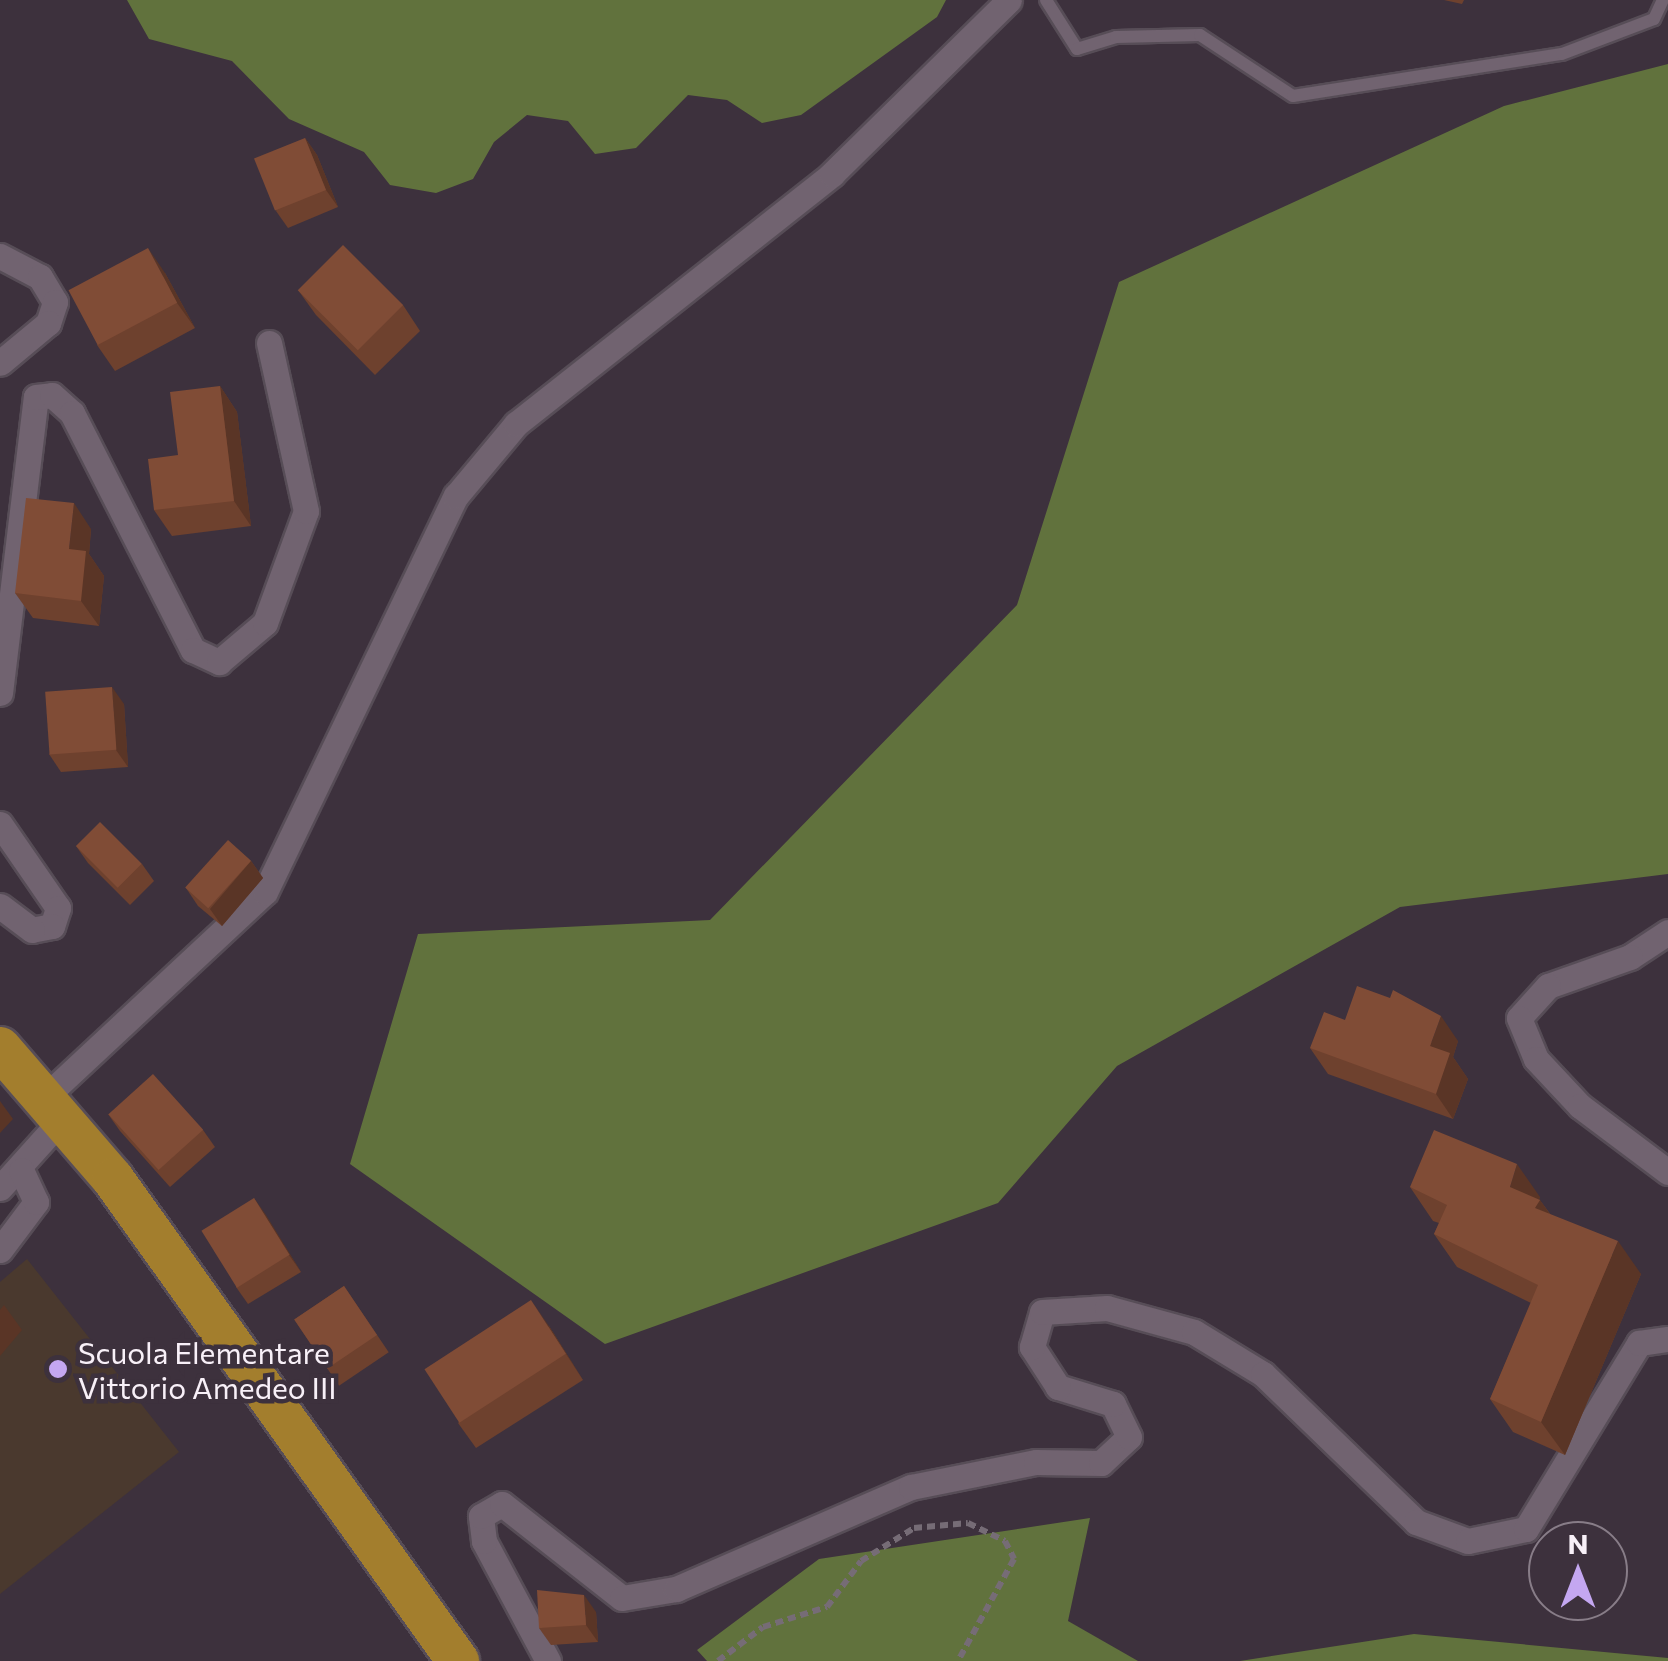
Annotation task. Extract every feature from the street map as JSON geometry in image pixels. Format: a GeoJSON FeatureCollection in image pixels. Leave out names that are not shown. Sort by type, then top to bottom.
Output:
{"type":"FeatureCollection","features":[{"type":"Feature","properties":{"kind":"main road"},"geometry":{"type":"LineString","coordinates":[[0,1048],[55,1106],[458,1661]]}},
{"type":"Feature","properties":{"kind":"street"},"geometry":{"type":"LineString","coordinates":[[0,1188],[21,1170],[55,1106],[264,892],[456,496],[516,424],[832,174],[1009,0]]}},
{"type":"Feature","properties":{"kind":"street"},"geometry":{"type":"LineString","coordinates":[[0,256],[40,277],[54,302],[48,323],[0,363]]}},
{"type":"Feature","properties":{"kind":"street"},"geometry":{"type":"LineString","coordinates":[[0,693],[36,397],[52,395],[72,413],[193,650],[219,662],[265,622],[306,511],[270,343]]}},
{"type":"Feature","properties":{"kind":"street"},"geometry":{"type":"LineString","coordinates":[[0,824],[58,908],[52,926],[32,930],[0,906]]}},
{"type":"Feature","properties":{"kind":"street"},"geometry":{"type":"LineString","coordinates":[[1668,932],[1630,957],[1548,986],[1519,1018],[1536,1059],[1580,1106],[1668,1172]]}},
{"type":"Feature","properties":{"kind":"street"},"geometry":{"type":"LineString","coordinates":[[0,1250],[36,1202],[21,1170]]}},
{"type":"Feature","properties":{"kind":"street"},"geometry":{"type":"LineString","coordinates":[[548,1661],[484,1542],[481,1516],[502,1504],[622,1598],[676,1590],[911,1488],[1036,1462],[1101,1463],[1129,1437],[1113,1404],[1058,1386],[1032,1347],[1042,1312],[1107,1308],[1194,1332],[1263,1374],[1416,1522],[1468,1542],[1526,1529],[1639,1343],[1668,1339]]}},
{"type":"Feature","properties":{"kind":"lane"},"geometry":{"type":"LineString","coordinates":[[1046,0],[1077,49],[1116,37],[1200,35],[1293,96],[1562,54],[1654,19],[1663,0]]}},
{"type":"Feature","properties":{"kind":"path"},"geometry":{"type":"LineString","coordinates":[[718,1661],[763,1627],[826,1607],[862,1561],[914,1528],[968,1523],[1005,1542],[1014,1559],[958,1661]]}},
{"type":"Feature","properties":{"kind":"shaded area","name":"Scuola Elementare Vittorio Amedeo III"},"geometry":{"type":"Polygon","coordinates":[[[27,1259],[179,1452],[0,1594],[0,1282],[27,1259]]]}},
{"type":"Feature","properties":{"kind":"green space"},"geometry":{"type":"Polygon","coordinates":[[[127,0],[946,0],[937,17],[801,115],[762,123],[727,100],[688,95],[636,148],[595,154],[568,121],[527,115],[494,142],[473,179],[436,193],[390,185],[364,152],[289,119],[232,61],[149,39],[127,0]]]}},
{"type":"Feature","properties":{"kind":"green space"},"geometry":{"type":"Polygon","coordinates":[[[1668,64],[1668,874],[1400,907],[1117,1066],[998,1203],[605,1344],[350,1164],[418,934],[710,920],[1017,605],[1119,282],[1504,106],[1668,64]]]}},
{"type":"Feature","properties":{"kind":"green space"},"geometry":{"type":"Polygon","coordinates":[[[1090,1518],[1068,1621],[1138,1661],[707,1661],[697,1650],[819,1559],[1090,1518]]]}},
{"type":"Feature","properties":{"kind":"green space"},"geometry":{"type":"Polygon","coordinates":[[[1414,1634],[1668,1658],[1668,1661],[1240,1661],[1414,1634]]]}},
{"type":"Feature","properties":{"kind":"building"},"geometry":{"type":"Polygon","coordinates":[[[305,138],[326,190],[275,211],[254,159],[305,138]]]}},
{"type":"Feature","properties":{"kind":"building"},"geometry":{"type":"Polygon","coordinates":[[[343,245],[403,305],[358,350],[298,290],[343,245]]]}},
{"type":"Feature","properties":{"kind":"building"},"geometry":{"type":"Polygon","coordinates":[[[148,248],[177,303],[98,345],[69,290],[148,248]]]}},
{"type":"Feature","properties":{"kind":"building"},"geometry":{"type":"Polygon","coordinates":[[[220,386],[234,501],[154,510],[148,459],[178,455],[170,392],[220,386]]]}},
{"type":"Feature","properties":{"kind":"building"},"geometry":{"type":"Polygon","coordinates":[[[26,498],[74,503],[69,549],[86,551],[81,601],[15,593],[26,498]]]}},
{"type":"Feature","properties":{"kind":"building"},"geometry":{"type":"Polygon","coordinates":[[[112,687],[116,750],[50,755],[45,692],[112,687]]]}},
{"type":"Feature","properties":{"kind":"building"},"geometry":{"type":"Polygon","coordinates":[[[100,822],[142,864],[118,888],[76,846],[100,822]]]}},
{"type":"Feature","properties":{"kind":"building"},"geometry":{"type":"Polygon","coordinates":[[[228,840],[251,861],[208,908],[185,888],[228,840]]]}},
{"type":"Feature","properties":{"kind":"building"},"geometry":{"type":"Polygon","coordinates":[[[1357,986],[1390,998],[1393,990],[1441,1016],[1430,1046],[1450,1053],[1436,1094],[1310,1048],[1324,1012],[1345,1020],[1357,986]]]}},
{"type":"Feature","properties":{"kind":"building"},"geometry":{"type":"Polygon","coordinates":[[[153,1074],[203,1130],[159,1170],[108,1114],[153,1074]]]}},
{"type":"Feature","properties":{"kind":"building"},"geometry":{"type":"Polygon","coordinates":[[[1434,1130],[1517,1164],[1510,1187],[1540,1200],[1535,1208],[1618,1241],[1541,1422],[1490,1399],[1538,1285],[1434,1234],[1447,1205],[1410,1187],[1434,1130]]]}},
{"type":"Feature","properties":{"kind":"building"},"geometry":{"type":"Polygon","coordinates":[[[254,1198],[290,1255],[237,1288],[201,1231],[254,1198]]]}},
{"type":"Feature","properties":{"kind":"building"},"geometry":{"type":"Polygon","coordinates":[[[344,1286],[377,1335],[327,1368],[294,1320],[344,1286]]]}},
{"type":"Feature","properties":{"kind":"building"},"geometry":{"type":"Polygon","coordinates":[[[531,1300],[566,1354],[459,1423],[424,1369],[531,1300]]]}},
{"type":"Feature","properties":{"kind":"building"},"geometry":{"type":"Polygon","coordinates":[[[537,1590],[584,1595],[586,1625],[539,1628],[537,1590]]]}},
{"type":"Feature","properties":{"kind":"place","name":"Scuola Elementare Vittorio Amedeo III"},"geometry":{"type":"Point","coordinates":[58,1369]}}]}
